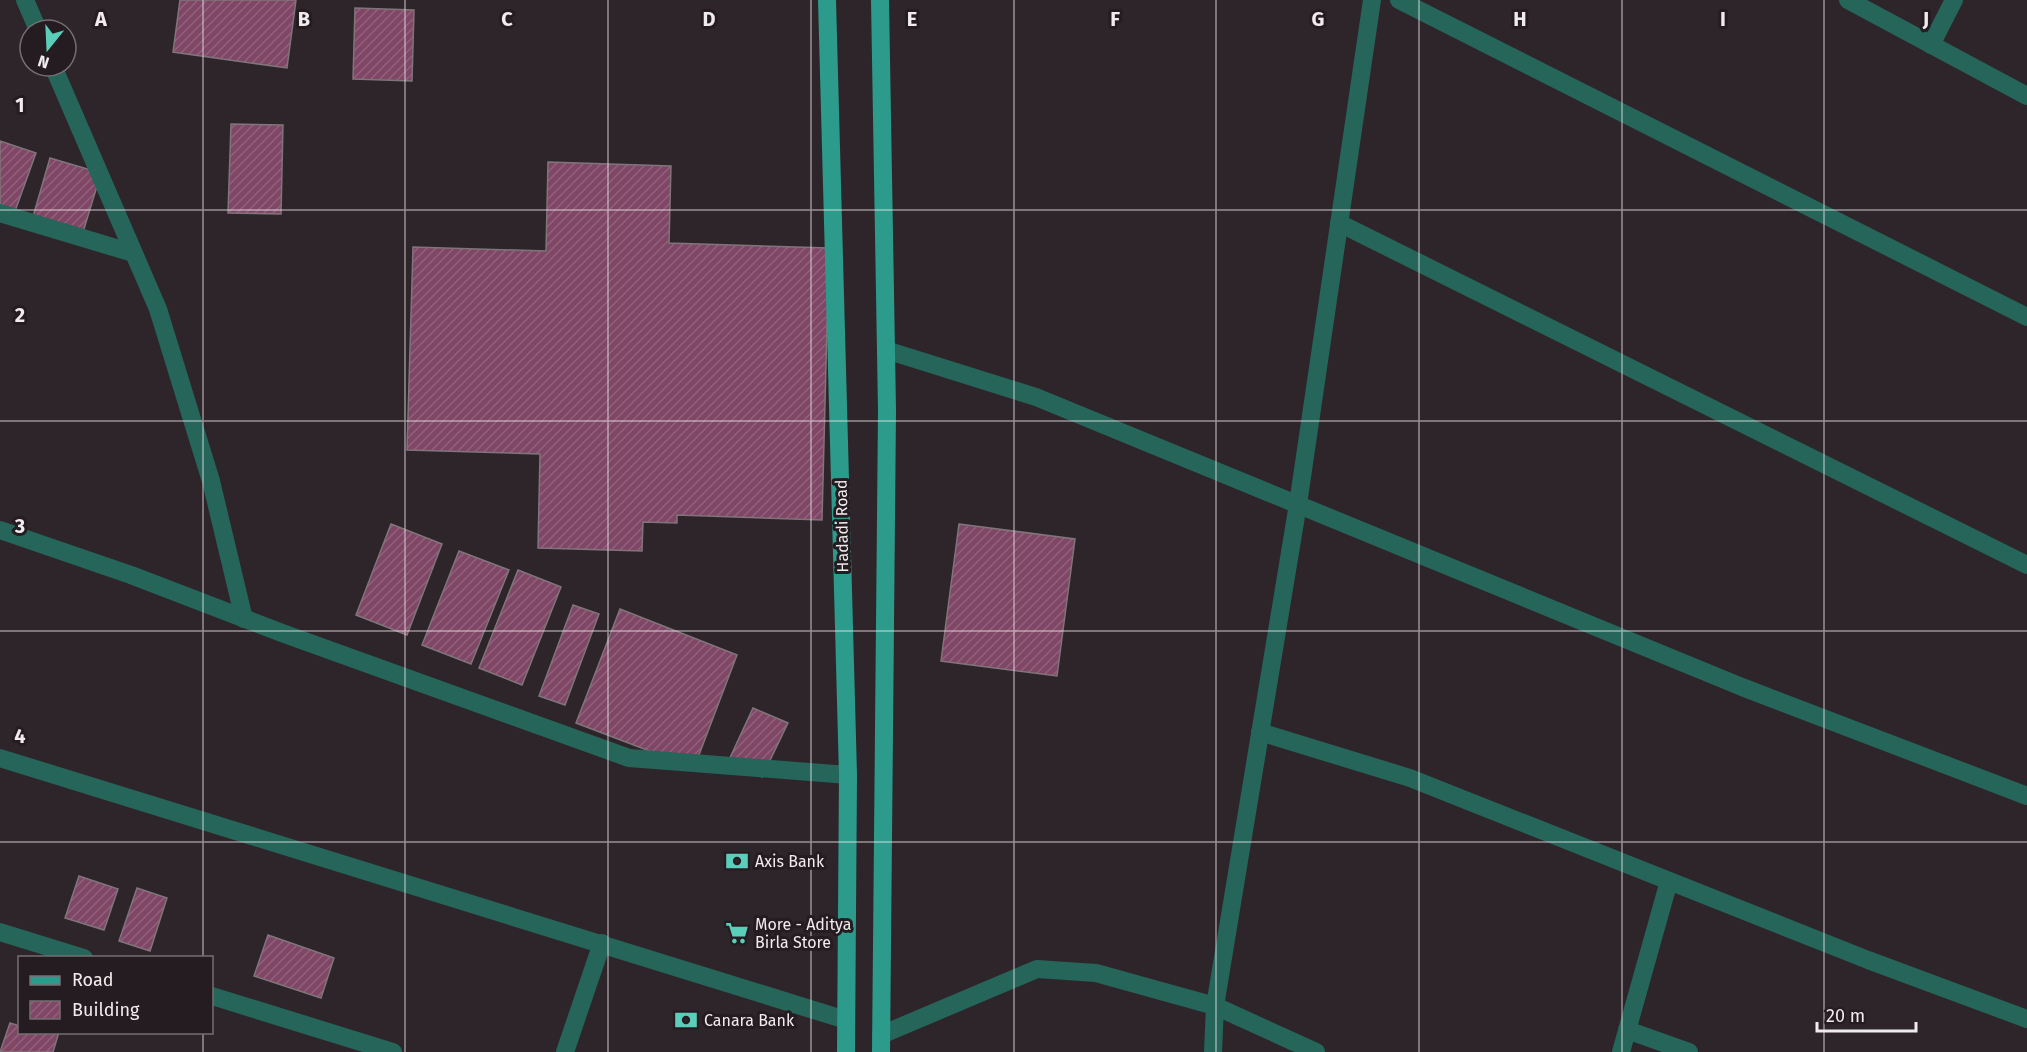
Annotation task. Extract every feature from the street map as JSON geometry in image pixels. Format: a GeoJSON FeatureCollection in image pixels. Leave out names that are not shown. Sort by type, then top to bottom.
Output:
{"type":"FeatureCollection","features":[{"type":"Feature","properties":{"kind":"main road","name":"Hadadi Road"},"geometry":{"type":"LineString","coordinates":[[827,0],[848,775],[846,1052]]}},
{"type":"Feature","properties":{"kind":"main road"},"geometry":{"type":"LineString","coordinates":[[880,0],[886,350],[881,1043]]}},
{"type":"Feature","properties":{"kind":"street"},"geometry":{"type":"LineString","coordinates":[[25,0],[33,18]]}},
{"type":"Feature","properties":{"kind":"street"},"geometry":{"type":"LineString","coordinates":[[1213,1052],[1215,1006],[1298,504],[1372,0]]}},
{"type":"Feature","properties":{"kind":"street"},"geometry":{"type":"LineString","coordinates":[[1399,0],[2027,317]]}},
{"type":"Feature","properties":{"kind":"street"},"geometry":{"type":"LineString","coordinates":[[1848,0],[2027,96]]}},
{"type":"Feature","properties":{"kind":"street"},"geometry":{"type":"LineString","coordinates":[[1931,45],[1954,0]]}},
{"type":"Feature","properties":{"kind":"street"},"geometry":{"type":"LineString","coordinates":[[58,78],[158,309],[211,481],[244,619]]}},
{"type":"Feature","properties":{"kind":"street"},"geometry":{"type":"LineString","coordinates":[[0,213],[133,253]]}},
{"type":"Feature","properties":{"kind":"street"},"geometry":{"type":"LineString","coordinates":[[1340,223],[2027,565]]}},
{"type":"Feature","properties":{"kind":"street"},"geometry":{"type":"LineString","coordinates":[[886,350],[1036,397],[1742,687],[2027,796]]}},
{"type":"Feature","properties":{"kind":"street"},"geometry":{"type":"LineString","coordinates":[[0,530],[131,575],[244,619],[629,758],[848,775]]}},
{"type":"Feature","properties":{"kind":"street"},"geometry":{"type":"LineString","coordinates":[[1260,732],[1410,778],[1868,960],[2027,1019]]}},
{"type":"Feature","properties":{"kind":"street"},"geometry":{"type":"LineString","coordinates":[[0,758],[846,1020]]}},
{"type":"Feature","properties":{"kind":"street"},"geometry":{"type":"LineString","coordinates":[[1621,1052],[1669,881]]}},
{"type":"Feature","properties":{"kind":"street"},"geometry":{"type":"LineString","coordinates":[[0,932],[81,956]]}},
{"type":"Feature","properties":{"kind":"street"},"geometry":{"type":"LineString","coordinates":[[565,1052],[602,943]]}},
{"type":"Feature","properties":{"kind":"street"},"geometry":{"type":"LineString","coordinates":[[881,1043],[1037,969],[1096,973],[1215,1006],[1316,1052]]}},
{"type":"Feature","properties":{"kind":"street"},"geometry":{"type":"LineString","coordinates":[[213,996],[393,1052]]}},
{"type":"Feature","properties":{"kind":"street"},"geometry":{"type":"LineString","coordinates":[[1627,1030],[1689,1052]]}},
{"type":"Feature","properties":{"kind":"building"},"geometry":{"type":"Polygon","coordinates":[[[180,0],[296,0],[287,68],[173,52],[180,0]]]}},
{"type":"Feature","properties":{"kind":"building"},"geometry":{"type":"Polygon","coordinates":[[[355,8],[414,10],[412,81],[353,79],[355,8]]]}},
{"type":"Feature","properties":{"kind":"building"},"geometry":{"type":"Polygon","coordinates":[[[231,124],[283,125],[281,214],[228,213],[231,124]]]}},
{"type":"Feature","properties":{"kind":"building"},"geometry":{"type":"Polygon","coordinates":[[[0,141],[36,153],[14,214],[0,209],[0,141]]]}},
{"type":"Feature","properties":{"kind":"building"},"geometry":{"type":"Polygon","coordinates":[[[50,158],[101,173],[80,242],[30,227],[50,158]]]}},
{"type":"Feature","properties":{"kind":"building"},"geometry":{"type":"Polygon","coordinates":[[[548,162],[671,166],[669,243],[829,248],[822,520],[677,515],[677,523],[643,522],[642,551],[538,548],[540,454],[407,450],[413,247],[546,251],[548,162]]]}},
{"type":"Feature","properties":{"kind":"building"},"geometry":{"type":"Polygon","coordinates":[[[391,524],[442,544],[407,635],[356,615],[391,524]]]}},
{"type":"Feature","properties":{"kind":"building"},"geometry":{"type":"Polygon","coordinates":[[[959,524],[1075,539],[1057,676],[941,661],[959,524]]]}},
{"type":"Feature","properties":{"kind":"building"},"geometry":{"type":"Polygon","coordinates":[[[459,551],[509,570],[471,664],[422,645],[459,551]]]}},
{"type":"Feature","properties":{"kind":"building"},"geometry":{"type":"Polygon","coordinates":[[[518,570],[561,587],[522,685],[479,668],[518,570]]]}},
{"type":"Feature","properties":{"kind":"building"},"geometry":{"type":"Polygon","coordinates":[[[573,605],[599,614],[565,705],[539,696],[573,605]]]}},
{"type":"Feature","properties":{"kind":"building"},"geometry":{"type":"Polygon","coordinates":[[[620,609],[737,655],[694,768],[576,723],[620,609]]]}},
{"type":"Feature","properties":{"kind":"building"},"geometry":{"type":"Polygon","coordinates":[[[753,708],[788,723],[762,777],[729,760],[753,708]]]}},
{"type":"Feature","properties":{"kind":"building"},"geometry":{"type":"Polygon","coordinates":[[[79,876],[118,889],[104,930],[65,918],[79,876]]]}},
{"type":"Feature","properties":{"kind":"building"},"geometry":{"type":"Polygon","coordinates":[[[137,888],[167,898],[150,951],[119,941],[137,888]]]}},
{"type":"Feature","properties":{"kind":"building"},"geometry":{"type":"Polygon","coordinates":[[[268,935],[334,958],[321,998],[254,976],[268,935]]]}},
{"type":"Feature","properties":{"kind":"building"},"geometry":{"type":"Polygon","coordinates":[[[10,1023],[18,1025],[18,1034],[58,1034],[53,1052],[0,1052],[10,1023]]]}},
{"type":"Feature","properties":{"kind":"place","name":"Axis Bank"},"geometry":{"type":"Point","coordinates":[737,861]}},
{"type":"Feature","properties":{"kind":"place","name":"More - Aditya Birla Store"},"geometry":{"type":"Point","coordinates":[737,933]}},
{"type":"Feature","properties":{"kind":"place","name":"Canara Bank"},"geometry":{"type":"Point","coordinates":[686,1020]}}]}
